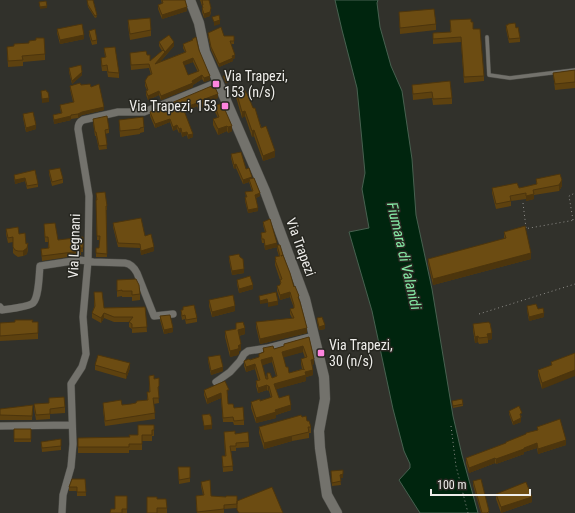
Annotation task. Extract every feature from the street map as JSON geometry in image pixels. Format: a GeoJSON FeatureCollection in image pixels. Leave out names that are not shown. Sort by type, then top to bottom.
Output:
{"type":"FeatureCollection","features":[{"type":"Feature","properties":{"kind":"street","name":"Via Trapezi"},"geometry":{"type":"LineString","coordinates":[[190,0],[199,23],[205,52],[265,191],[305,299],[324,377],[325,399],[319,431],[320,448],[327,495],[337,513]]}},
{"type":"Feature","properties":{"kind":"street","name":"Via Legnani"},"geometry":{"type":"LineString","coordinates":[[62,513],[63,495],[71,467],[73,444],[71,384],[82,367],[86,354],[83,317],[88,261],[89,196],[78,129],[80,122],[118,112],[144,112],[218,82]]}},
{"type":"Feature","properties":{"kind":"street"},"geometry":{"type":"LineString","coordinates":[[0,307],[2,310],[32,303],[37,297],[40,266],[79,260],[129,264],[137,273],[154,316],[173,314]]}},
{"type":"Feature","properties":{"kind":"street"},"geometry":{"type":"LineString","coordinates":[[216,382],[230,372],[248,351],[268,348],[314,336]]}},
{"type":"Feature","properties":{"kind":"street"},"geometry":{"type":"LineString","coordinates":[[0,426],[72,424]]}},
{"type":"Feature","properties":{"kind":"lane"},"geometry":{"type":"LineString","coordinates":[[487,37],[489,75],[510,78],[575,70]]}},
{"type":"Feature","properties":{"kind":"path"},"geometry":{"type":"LineString","coordinates":[[520,229],[574,220],[569,196],[575,193]]}},
{"type":"Feature","properties":{"kind":"path"},"geometry":{"type":"LineString","coordinates":[[523,203],[526,228]]}},
{"type":"Feature","properties":{"kind":"path"},"geometry":{"type":"LineString","coordinates":[[479,314],[575,284]]}},
{"type":"Feature","properties":{"kind":"path"},"geometry":{"type":"LineString","coordinates":[[451,426],[456,466],[468,513]]}},
{"type":"Feature","properties":{"kind":"water","name":"Fiumara di Valanidi"},"geometry":{"type":"Polygon","coordinates":[[[335,0],[378,0],[377,3],[380,27],[391,66],[402,91],[412,159],[416,215],[432,289],[453,416],[478,513],[420,513],[399,480],[410,468],[410,464],[404,451],[393,409],[372,311],[349,232],[369,228],[362,189],[365,173],[357,88],[335,0]]]}},
{"type":"Feature","properties":{"kind":"building"},"geometry":{"type":"Polygon","coordinates":[[[87,0],[93,0],[97,15],[95,16],[88,5],[87,0]]]}},
{"type":"Feature","properties":{"kind":"building"},"geometry":{"type":"Polygon","coordinates":[[[162,0],[185,0],[187,7],[162,15],[158,5],[163,3],[162,0]]]}},
{"type":"Feature","properties":{"kind":"building"},"geometry":{"type":"Polygon","coordinates":[[[202,0],[209,0],[211,8],[210,12],[204,14],[202,0]]]}},
{"type":"Feature","properties":{"kind":"building"},"geometry":{"type":"Polygon","coordinates":[[[46,1],[47,6],[40,7],[39,2],[46,1]]]}},
{"type":"Feature","properties":{"kind":"building"},"geometry":{"type":"Polygon","coordinates":[[[434,9],[436,24],[400,28],[399,12],[434,9]]]}},
{"type":"Feature","properties":{"kind":"building"},"geometry":{"type":"Polygon","coordinates":[[[219,15],[220,20],[214,22],[212,17],[219,15]]]}},
{"type":"Feature","properties":{"kind":"building"},"geometry":{"type":"Polygon","coordinates":[[[150,18],[151,30],[130,34],[128,20],[150,18]]]}},
{"type":"Feature","properties":{"kind":"building"},"geometry":{"type":"Polygon","coordinates":[[[471,19],[471,22],[473,22],[473,29],[480,29],[484,76],[464,77],[461,37],[433,39],[433,33],[451,32],[450,20],[471,19]]]}},
{"type":"Feature","properties":{"kind":"building"},"geometry":{"type":"Polygon","coordinates":[[[515,23],[516,28],[518,27],[520,38],[509,39],[506,25],[515,23]]]}},
{"type":"Feature","properties":{"kind":"building"},"geometry":{"type":"Polygon","coordinates":[[[82,24],[84,35],[60,40],[57,29],[82,24]]]}},
{"type":"Feature","properties":{"kind":"building"},"geometry":{"type":"Polygon","coordinates":[[[221,27],[224,36],[234,36],[234,41],[230,41],[235,55],[232,56],[233,58],[219,64],[211,47],[208,33],[221,27]]]}},
{"type":"Feature","properties":{"kind":"building"},"geometry":{"type":"Polygon","coordinates":[[[95,29],[97,40],[92,41],[89,31],[95,29]]]}},
{"type":"Feature","properties":{"kind":"building"},"geometry":{"type":"Polygon","coordinates":[[[169,35],[174,42],[165,52],[159,42],[169,35]]]}},
{"type":"Feature","properties":{"kind":"building"},"geometry":{"type":"Polygon","coordinates":[[[196,37],[199,50],[210,76],[204,78],[202,75],[192,81],[193,83],[161,96],[159,91],[148,96],[145,81],[148,76],[152,74],[149,64],[131,65],[130,53],[146,51],[147,55],[150,55],[150,61],[163,50],[165,52],[155,64],[186,52],[183,44],[193,40],[192,39],[196,37]],[[193,58],[183,62],[188,75],[199,71],[193,58]]]}},
{"type":"Feature","properties":{"kind":"building"},"geometry":{"type":"Polygon","coordinates":[[[36,38],[44,38],[45,54],[22,56],[23,60],[8,61],[7,47],[14,46],[14,44],[29,43],[29,41],[36,40],[36,38]]]}},
{"type":"Feature","properties":{"kind":"building"},"geometry":{"type":"Polygon","coordinates":[[[115,47],[119,73],[108,72],[107,65],[102,66],[101,58],[106,57],[104,48],[115,47]]]}},
{"type":"Feature","properties":{"kind":"building"},"geometry":{"type":"Polygon","coordinates":[[[81,65],[82,72],[72,81],[69,68],[81,65]]]}},
{"type":"Feature","properties":{"kind":"building"},"geometry":{"type":"Polygon","coordinates":[[[575,70],[575,82],[555,84],[553,73],[575,70]]]}},
{"type":"Feature","properties":{"kind":"building"},"geometry":{"type":"Polygon","coordinates":[[[223,76],[227,76],[228,82],[226,83],[223,76]]]}},
{"type":"Feature","properties":{"kind":"building"},"geometry":{"type":"Polygon","coordinates":[[[450,81],[452,98],[433,99],[432,92],[413,94],[412,85],[450,81]]]}},
{"type":"Feature","properties":{"kind":"building"},"geometry":{"type":"Polygon","coordinates":[[[80,83],[81,85],[90,84],[91,87],[99,84],[104,107],[54,120],[53,115],[62,113],[60,105],[74,102],[70,86],[80,83]]]}},
{"type":"Feature","properties":{"kind":"building"},"geometry":{"type":"Polygon","coordinates":[[[214,85],[218,94],[202,100],[203,103],[198,105],[197,103],[183,108],[193,134],[188,135],[187,132],[182,133],[181,128],[179,129],[177,125],[173,127],[170,119],[155,124],[150,112],[214,85]]]}},
{"type":"Feature","properties":{"kind":"building"},"geometry":{"type":"Polygon","coordinates":[[[244,88],[253,108],[255,108],[261,128],[266,126],[275,151],[263,156],[254,130],[252,131],[245,111],[242,112],[236,91],[244,88]]]}},
{"type":"Feature","properties":{"kind":"building"},"geometry":{"type":"Polygon","coordinates":[[[46,90],[49,98],[42,99],[41,91],[46,90]]]}},
{"type":"Feature","properties":{"kind":"building"},"geometry":{"type":"Polygon","coordinates":[[[222,103],[232,126],[218,129],[213,119],[219,117],[215,106],[222,103]]]}},
{"type":"Feature","properties":{"kind":"building"},"geometry":{"type":"Polygon","coordinates":[[[33,112],[36,125],[26,128],[23,114],[33,112]]]}},
{"type":"Feature","properties":{"kind":"building"},"geometry":{"type":"Polygon","coordinates":[[[107,116],[109,129],[105,130],[107,145],[99,146],[93,119],[107,116]]]}},
{"type":"Feature","properties":{"kind":"building"},"geometry":{"type":"Polygon","coordinates":[[[143,117],[144,127],[140,129],[120,131],[119,120],[143,117]]]}},
{"type":"Feature","properties":{"kind":"building"},"geometry":{"type":"Polygon","coordinates":[[[241,152],[246,169],[249,168],[252,177],[243,180],[236,164],[234,165],[231,154],[241,152]]]}},
{"type":"Feature","properties":{"kind":"building"},"geometry":{"type":"Polygon","coordinates":[[[60,168],[63,179],[52,182],[49,170],[60,168]]]}},
{"type":"Feature","properties":{"kind":"building"},"geometry":{"type":"Polygon","coordinates":[[[35,170],[38,184],[27,186],[25,178],[15,180],[14,175],[35,170]]]}},
{"type":"Feature","properties":{"kind":"building"},"geometry":{"type":"Polygon","coordinates":[[[560,174],[562,180],[559,185],[533,190],[534,194],[526,196],[526,193],[510,196],[511,201],[496,204],[492,188],[517,183],[519,188],[524,187],[537,184],[536,179],[560,174]]]}},
{"type":"Feature","properties":{"kind":"building"},"geometry":{"type":"Polygon","coordinates":[[[254,178],[260,193],[255,195],[258,208],[248,210],[245,192],[253,191],[249,179],[254,178]]]}},
{"type":"Feature","properties":{"kind":"building"},"geometry":{"type":"Polygon","coordinates":[[[105,192],[107,206],[107,254],[96,253],[96,248],[99,248],[100,236],[97,236],[96,193],[105,192]]]}},
{"type":"Feature","properties":{"kind":"building"},"geometry":{"type":"Polygon","coordinates":[[[141,218],[145,236],[151,234],[154,247],[141,251],[140,244],[118,243],[113,223],[141,218]]]}},
{"type":"Feature","properties":{"kind":"building"},"geometry":{"type":"Polygon","coordinates":[[[270,219],[277,243],[265,246],[261,233],[266,232],[263,222],[270,219]]]}},
{"type":"Feature","properties":{"kind":"building"},"geometry":{"type":"Polygon","coordinates":[[[55,223],[58,240],[83,237],[83,248],[80,248],[81,251],[42,256],[41,249],[49,248],[48,237],[45,237],[44,224],[55,223]]]}},
{"type":"Feature","properties":{"kind":"building"},"geometry":{"type":"Polygon","coordinates":[[[525,226],[531,253],[433,279],[428,259],[506,238],[504,232],[525,226]]]}},
{"type":"Feature","properties":{"kind":"building"},"geometry":{"type":"Polygon","coordinates":[[[18,227],[19,234],[25,233],[26,244],[28,243],[27,248],[23,251],[15,250],[13,247],[13,237],[8,238],[6,229],[18,227]]]}},
{"type":"Feature","properties":{"kind":"building"},"geometry":{"type":"Polygon","coordinates":[[[277,245],[280,245],[294,287],[295,286],[299,296],[298,297],[307,328],[260,339],[256,322],[294,318],[290,309],[294,308],[294,305],[290,292],[280,295],[277,286],[280,285],[280,280],[282,279],[275,260],[275,257],[280,256],[277,245]]]}},
{"type":"Feature","properties":{"kind":"building"},"geometry":{"type":"Polygon","coordinates":[[[239,254],[243,259],[244,269],[232,271],[229,256],[239,254]]]}},
{"type":"Feature","properties":{"kind":"building"},"geometry":{"type":"Polygon","coordinates":[[[250,276],[253,285],[239,289],[237,280],[250,276]]]}},
{"type":"Feature","properties":{"kind":"building"},"geometry":{"type":"Polygon","coordinates":[[[136,279],[139,285],[140,294],[132,295],[132,291],[117,291],[117,280],[136,279]]]}},
{"type":"Feature","properties":{"kind":"building"},"geometry":{"type":"Polygon","coordinates":[[[94,292],[102,292],[104,308],[145,307],[147,327],[132,328],[132,324],[129,322],[133,317],[114,317],[104,313],[101,318],[92,313],[95,306],[94,292]]]}},
{"type":"Feature","properties":{"kind":"building"},"geometry":{"type":"Polygon","coordinates":[[[276,292],[278,301],[268,303],[267,299],[260,301],[259,296],[276,292]]]}},
{"type":"Feature","properties":{"kind":"building"},"geometry":{"type":"Polygon","coordinates":[[[233,295],[235,306],[212,312],[209,300],[233,295]]]}},
{"type":"Feature","properties":{"kind":"building"},"geometry":{"type":"Polygon","coordinates":[[[536,304],[538,309],[543,308],[544,313],[529,317],[527,306],[536,304]]]}},
{"type":"Feature","properties":{"kind":"building"},"geometry":{"type":"Polygon","coordinates":[[[194,305],[197,318],[186,320],[185,315],[182,316],[181,310],[183,310],[183,307],[194,305]]]}},
{"type":"Feature","properties":{"kind":"building"},"geometry":{"type":"Polygon","coordinates":[[[170,315],[173,328],[164,330],[160,316],[170,315]]]}},
{"type":"Feature","properties":{"kind":"building"},"geometry":{"type":"Polygon","coordinates":[[[322,317],[325,325],[319,327],[317,318],[322,317]]]}},
{"type":"Feature","properties":{"kind":"building"},"geometry":{"type":"Polygon","coordinates":[[[15,320],[33,320],[32,322],[38,322],[38,333],[0,336],[0,323],[15,322],[15,320]]]}},
{"type":"Feature","properties":{"kind":"building"},"geometry":{"type":"Polygon","coordinates":[[[243,322],[245,328],[238,330],[241,344],[238,346],[238,349],[230,351],[225,331],[236,329],[236,323],[243,322]]]}},
{"type":"Feature","properties":{"kind":"building"},"geometry":{"type":"Polygon","coordinates":[[[489,322],[492,333],[487,334],[488,337],[475,337],[473,324],[489,322]]]}},
{"type":"Feature","properties":{"kind":"building"},"geometry":{"type":"Polygon","coordinates":[[[309,337],[314,359],[311,360],[313,370],[305,372],[306,375],[274,384],[279,398],[289,395],[291,405],[275,410],[276,412],[256,418],[251,402],[272,397],[269,386],[267,385],[258,388],[256,381],[260,380],[255,364],[246,367],[244,361],[259,357],[259,354],[264,352],[263,348],[273,346],[274,349],[284,346],[284,344],[309,337]],[[303,346],[282,352],[286,367],[288,367],[289,373],[304,369],[301,359],[307,357],[303,346]],[[272,357],[261,360],[266,379],[268,379],[267,373],[270,373],[272,378],[277,376],[272,357]]]}},
{"type":"Feature","properties":{"kind":"building"},"geometry":{"type":"Polygon","coordinates":[[[575,353],[575,370],[542,383],[538,370],[552,365],[551,362],[575,353]]]}},
{"type":"Feature","properties":{"kind":"building"},"geometry":{"type":"Polygon","coordinates":[[[98,355],[130,363],[126,374],[95,365],[98,355]]]}},
{"type":"Feature","properties":{"kind":"building"},"geometry":{"type":"Polygon","coordinates":[[[220,355],[223,367],[211,371],[208,357],[220,355]]]}},
{"type":"Feature","properties":{"kind":"building"},"geometry":{"type":"Polygon","coordinates":[[[154,375],[154,379],[159,378],[159,398],[153,398],[155,413],[105,421],[103,403],[121,400],[122,405],[148,400],[147,392],[150,392],[149,376],[154,375]]]}},
{"type":"Feature","properties":{"kind":"building"},"geometry":{"type":"Polygon","coordinates":[[[225,381],[229,390],[227,390],[228,404],[233,404],[234,408],[243,407],[244,420],[234,421],[233,417],[223,418],[221,393],[207,399],[204,390],[225,381]]]}},
{"type":"Feature","properties":{"kind":"building"},"geometry":{"type":"Polygon","coordinates":[[[64,397],[65,407],[50,409],[50,414],[36,415],[34,404],[49,403],[49,398],[64,397]]]}},
{"type":"Feature","properties":{"kind":"building"},"geometry":{"type":"Polygon","coordinates":[[[462,399],[463,404],[453,406],[452,401],[462,399]]]}},
{"type":"Feature","properties":{"kind":"building"},"geometry":{"type":"Polygon","coordinates":[[[33,405],[32,416],[0,415],[0,409],[33,405]]]}},
{"type":"Feature","properties":{"kind":"building"},"geometry":{"type":"Polygon","coordinates":[[[519,406],[522,413],[520,414],[521,418],[513,422],[509,411],[519,406]]]}},
{"type":"Feature","properties":{"kind":"building"},"geometry":{"type":"Polygon","coordinates":[[[210,414],[212,425],[204,426],[202,415],[210,414]]]}},
{"type":"Feature","properties":{"kind":"building"},"geometry":{"type":"Polygon","coordinates":[[[301,415],[302,417],[306,416],[307,421],[309,421],[311,427],[308,427],[309,432],[264,443],[259,427],[301,415]]]}},
{"type":"Feature","properties":{"kind":"building"},"geometry":{"type":"Polygon","coordinates":[[[560,419],[566,440],[538,449],[537,443],[469,468],[466,458],[506,443],[526,433],[538,430],[537,427],[560,419]]]}},
{"type":"Feature","properties":{"kind":"building"},"geometry":{"type":"Polygon","coordinates":[[[138,425],[154,425],[152,435],[142,435],[142,444],[129,444],[129,447],[78,447],[78,438],[130,437],[129,435],[138,435],[138,425]]]}},
{"type":"Feature","properties":{"kind":"building"},"geometry":{"type":"Polygon","coordinates":[[[14,429],[31,429],[31,439],[14,439],[14,429]]]}},
{"type":"Feature","properties":{"kind":"building"},"geometry":{"type":"Polygon","coordinates":[[[235,431],[235,434],[248,432],[249,442],[236,443],[236,446],[230,446],[233,466],[223,467],[222,456],[226,456],[224,432],[235,431]]]}},
{"type":"Feature","properties":{"kind":"building"},"geometry":{"type":"Polygon","coordinates":[[[61,439],[61,446],[42,448],[41,442],[61,439]]]}},
{"type":"Feature","properties":{"kind":"building"},"geometry":{"type":"Polygon","coordinates":[[[178,467],[190,467],[190,478],[179,480],[178,467]]]}},
{"type":"Feature","properties":{"kind":"building"},"geometry":{"type":"Polygon","coordinates":[[[343,470],[343,474],[340,475],[341,481],[332,483],[331,471],[343,470]]]}},
{"type":"Feature","properties":{"kind":"building"},"geometry":{"type":"Polygon","coordinates":[[[72,479],[85,479],[86,492],[77,492],[77,487],[69,487],[72,479]]]}},
{"type":"Feature","properties":{"kind":"building"},"geometry":{"type":"Polygon","coordinates":[[[481,479],[489,511],[487,513],[482,513],[473,481],[481,479]]]}},
{"type":"Feature","properties":{"kind":"building"},"geometry":{"type":"Polygon","coordinates":[[[210,480],[211,496],[237,496],[237,504],[224,505],[224,509],[197,512],[196,496],[204,495],[201,482],[210,480]]]}},
{"type":"Feature","properties":{"kind":"building"},"geometry":{"type":"Polygon","coordinates":[[[526,482],[532,497],[501,507],[496,494],[526,482]]]}},
{"type":"Feature","properties":{"kind":"building"},"geometry":{"type":"Polygon","coordinates":[[[272,487],[283,513],[239,513],[237,510],[237,501],[272,487]]]}},
{"type":"Feature","properties":{"kind":"building"},"geometry":{"type":"Polygon","coordinates":[[[115,496],[127,496],[127,509],[122,509],[122,513],[110,513],[111,509],[115,509],[115,496]]]}},
{"type":"Feature","properties":{"kind":"building"},"geometry":{"type":"Polygon","coordinates":[[[147,497],[166,499],[167,508],[157,508],[157,513],[147,513],[147,497]]]}},
{"type":"Feature","properties":{"kind":"place","name":"Via Trapezi, 153 (n/s)"},"geometry":{"type":"Point","coordinates":[216,84]}},
{"type":"Feature","properties":{"kind":"place","name":"Via Trapezi, 153"},"geometry":{"type":"Point","coordinates":[225,106]}},
{"type":"Feature","properties":{"kind":"place","name":"Via Trapezi, 30 (n/s)"},"geometry":{"type":"Point","coordinates":[321,353]}}]}
